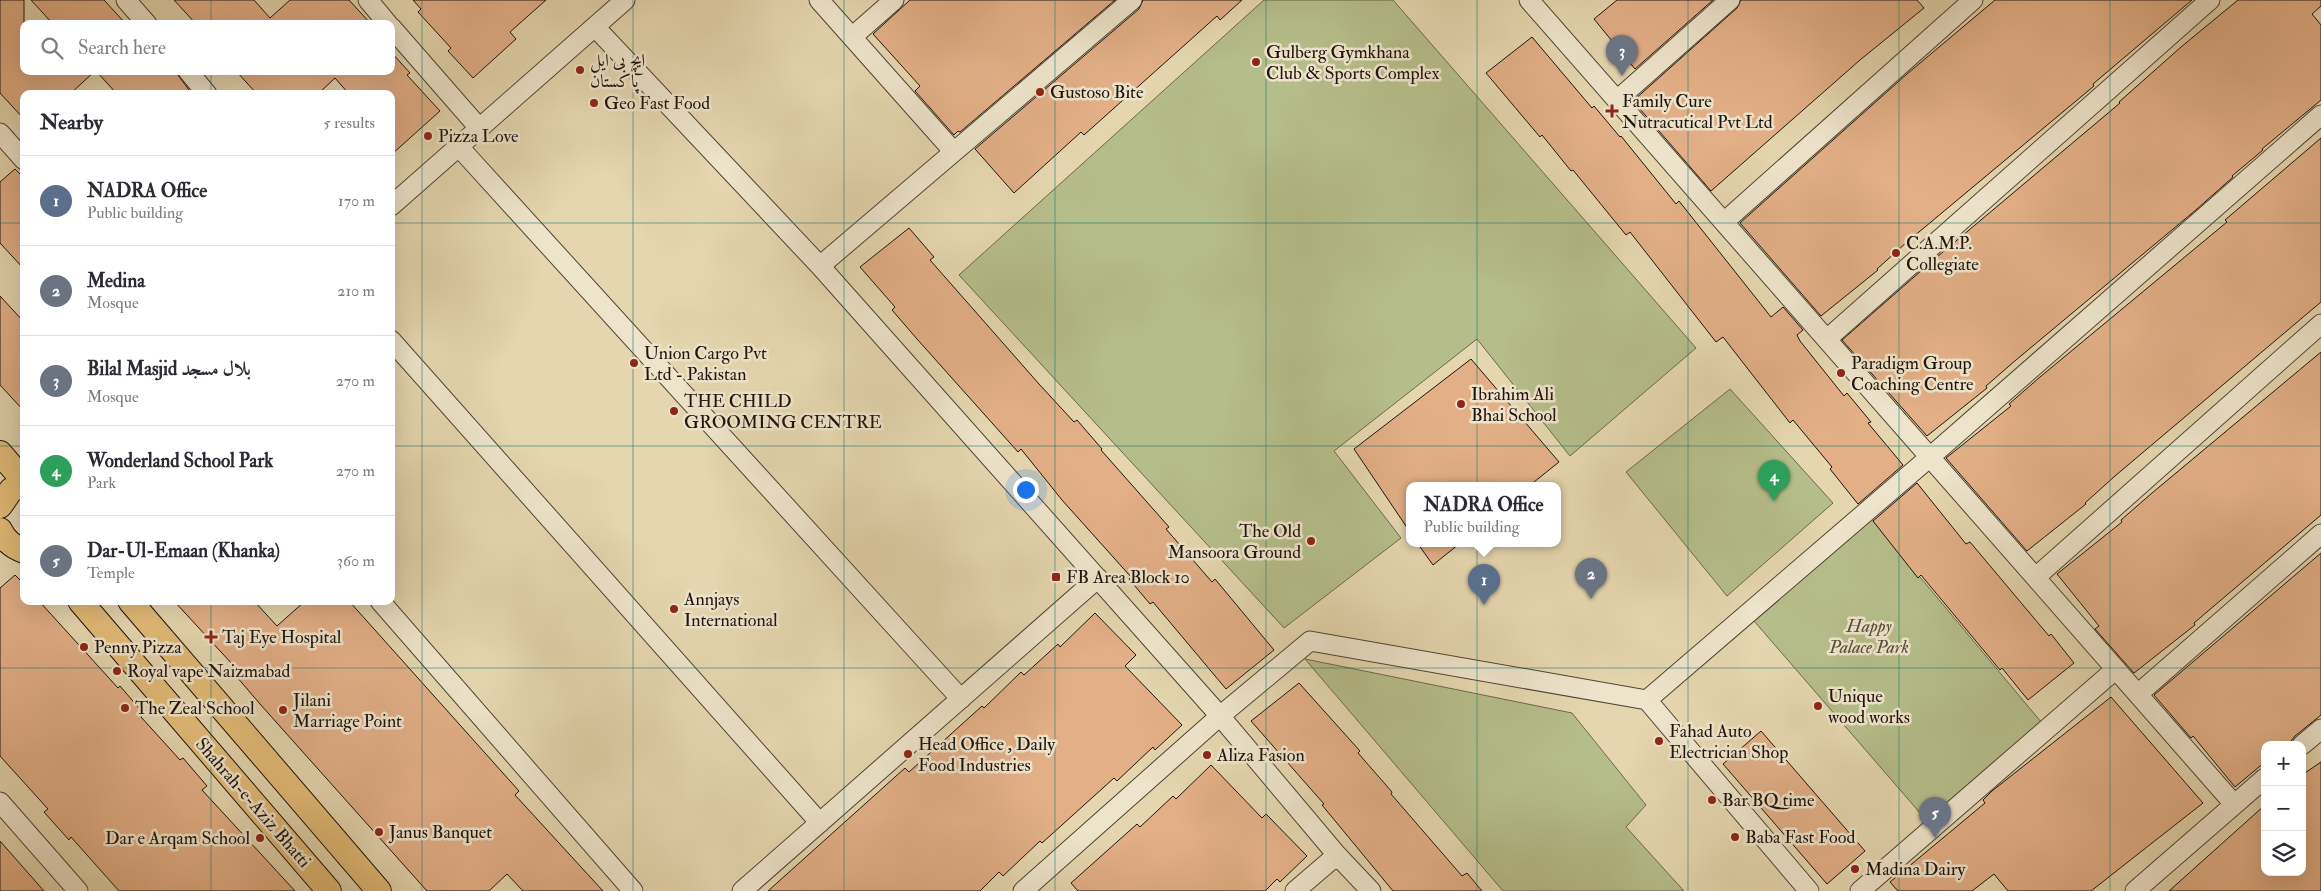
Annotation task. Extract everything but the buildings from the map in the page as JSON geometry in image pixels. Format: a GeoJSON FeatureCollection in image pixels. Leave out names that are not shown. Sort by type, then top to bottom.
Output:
{"type":"FeatureCollection","features":[{"type":"Feature","properties":{"kind":"main road"},"geometry":{"type":"LineString","coordinates":[[0,453],[20,478]]}},
{"type":"Feature","properties":{"kind":"main road"},"geometry":{"type":"LineString","coordinates":[[0,504],[11,490],[20,485]]}},
{"type":"Feature","properties":{"kind":"main road","name":"Shahrah-e-Aziz Bhatti"},"geometry":{"type":"LineString","coordinates":[[83,605],[329,891]]}},
{"type":"Feature","properties":{"kind":"main road","name":"Shahrah-e-Aziz Bhatti"},"geometry":{"type":"LineString","coordinates":[[133,605],[379,891]]}},
{"type":"Feature","properties":{"kind":"street"},"geometry":{"type":"LineString","coordinates":[[126,0],[144,20]]}},
{"type":"Feature","properties":{"kind":"street"},"geometry":{"type":"LineString","coordinates":[[368,0],[385,20]]}},
{"type":"Feature","properties":{"kind":"street"},"geometry":{"type":"LineString","coordinates":[[395,203],[626,0]]}},
{"type":"Feature","properties":{"kind":"street"},"geometry":{"type":"LineString","coordinates":[[820,0],[954,152]]}},
{"type":"Feature","properties":{"kind":"street"},"geometry":{"type":"LineString","coordinates":[[852,37],[894,0]]}},
{"type":"Feature","properties":{"kind":"street"},"geometry":{"type":"LineString","coordinates":[[820,266],[1132,0]]}},
{"type":"Feature","properties":{"kind":"street"},"geometry":{"type":"LineString","coordinates":[[1529,0],[2234,804]]}},
{"type":"Feature","properties":{"kind":"street"},"geometry":{"type":"LineString","coordinates":[[1617,100],[1730,0]]}},
{"type":"Feature","properties":{"kind":"street"},"geometry":{"type":"LineString","coordinates":[[1724,222],[1973,0]]}},
{"type":"Feature","properties":{"kind":"street"},"geometry":{"type":"LineString","coordinates":[[1827,339],[2210,0]]}},
{"type":"Feature","properties":{"kind":"street"},"geometry":{"type":"LineString","coordinates":[[595,27],[820,266],[1220,716],[1371,891]]}},
{"type":"Feature","properties":{"kind":"street"},"geometry":{"type":"LineString","coordinates":[[395,32],[480,128]]}},
{"type":"Feature","properties":{"kind":"street"},"geometry":{"type":"LineString","coordinates":[[191,75],[204,90]]}},
{"type":"Feature","properties":{"kind":"street"},"geometry":{"type":"LineString","coordinates":[[1647,700],[1930,457],[2321,115]]}},
{"type":"Feature","properties":{"kind":"street"},"geometry":{"type":"LineString","coordinates":[[0,133],[20,156]]}},
{"type":"Feature","properties":{"kind":"street"},"geometry":{"type":"LineString","coordinates":[[459,147],[961,699]]}},
{"type":"Feature","properties":{"kind":"street"},"geometry":{"type":"LineString","coordinates":[[2036,577],[2321,324]]}},
{"type":"Feature","properties":{"kind":"street"},"geometry":{"type":"LineString","coordinates":[[395,344],[820,822]]}},
{"type":"Feature","properties":{"kind":"street"},"geometry":{"type":"LineString","coordinates":[[2138,694],[2321,534]]}},
{"type":"Feature","properties":{"kind":"street"},"geometry":{"type":"LineString","coordinates":[[742,891],[1098,578]]}},
{"type":"Feature","properties":{"kind":"street"},"geometry":{"type":"LineString","coordinates":[[383,605],[633,891]]}},
{"type":"Feature","properties":{"kind":"street"},"geometry":{"type":"LineString","coordinates":[[1022,891],[1220,716],[1310,641],[1647,700],[1808,891]]}},
{"type":"Feature","properties":{"kind":"street"},"geometry":{"type":"LineString","coordinates":[[1860,891],[2116,669]]}},
{"type":"Feature","properties":{"kind":"street"},"geometry":{"type":"LineString","coordinates":[[2306,742],[2321,729]]}},
{"type":"Feature","properties":{"kind":"street"},"geometry":{"type":"LineString","coordinates":[[2136,891],[2261,781]]}},
{"type":"Feature","properties":{"kind":"street"},"geometry":{"type":"LineString","coordinates":[[0,802],[78,891]]}},
{"type":"Feature","properties":{"kind":"street"},"geometry":{"type":"LineString","coordinates":[[1295,891],[1338,855]]}},
{"type":"Feature","properties":{"kind":"green space"},"geometry":{"type":"Polygon","coordinates":[[[1264,0],[1393,0],[1696,348],[1570,456],[1477,339],[1334,451],[1401,538],[1284,628],[959,275],[1264,0]]]}},
{"type":"Feature","properties":{"kind":"green space"},"geometry":{"type":"Polygon","coordinates":[[[1730,389],[1833,503],[1727,596],[1626,472],[1730,389]]]}},
{"type":"Feature","properties":{"kind":"green space","name":"Happy Palace Park"},"geometry":{"type":"Polygon","coordinates":[[[1869,516],[2047,729],[1933,828],[1748,614],[1869,516]]]}},
{"type":"Feature","properties":{"kind":"green space"},"geometry":{"type":"Polygon","coordinates":[[[1305,659],[1572,713],[1646,805],[1626,827],[1684,891],[1503,891],[1305,659]]]}},
{"type":"Feature","properties":{"kind":"place","name":"Gulberg Gymkhana Club & Sports Complex"},"geometry":{"type":"Point","coordinates":[1256,62]}},
{"type":"Feature","properties":{"kind":"place","name":"ایچ بی ایل پاکستان"},"geometry":{"type":"Point","coordinates":[580,70]}},
{"type":"Feature","properties":{"kind":"place","name":"Bilal Masjid بلال مسجد"},"geometry":{"type":"Point","coordinates":[1622,76]}},
{"type":"Feature","properties":{"kind":"place","name":"Gustoso Bite"},"geometry":{"type":"Point","coordinates":[1040,92]}},
{"type":"Feature","properties":{"kind":"place","name":"Geo Fast Food"},"geometry":{"type":"Point","coordinates":[594,103]}},
{"type":"Feature","properties":{"kind":"place","name":"Family Cure Nutracutical Pvt Ltd"},"geometry":{"type":"Point","coordinates":[1612,111]}},
{"type":"Feature","properties":{"kind":"place","name":"Pizza Love"},"geometry":{"type":"Point","coordinates":[428,136]}},
{"type":"Feature","properties":{"kind":"place","name":"C.A.M.P. Collegiate"},"geometry":{"type":"Point","coordinates":[1896,253]}},
{"type":"Feature","properties":{"kind":"place","name":"Union Cargo Pvt Ltd - Pakistan"},"geometry":{"type":"Point","coordinates":[634,363]}},
{"type":"Feature","properties":{"kind":"place","name":"Paradigm Group Coaching Centre"},"geometry":{"type":"Point","coordinates":[1841,373]}},
{"type":"Feature","properties":{"kind":"place","name":"Ibrahim Ali Bhai School"},"geometry":{"type":"Point","coordinates":[1461,404]}},
{"type":"Feature","properties":{"kind":"place","name":"THE CHILD GROOMING CENTRE"},"geometry":{"type":"Point","coordinates":[674,411]}},
{"type":"Feature","properties":{"kind":"place","name":"Wonderland School Park"},"geometry":{"type":"Point","coordinates":[1774,501]}},
{"type":"Feature","properties":{"kind":"place","name":"The Old Mansoora Ground"},"geometry":{"type":"Point","coordinates":[1311,541]}},
{"type":"Feature","properties":{"kind":"place","name":"FB Area Block 10"},"geometry":{"type":"Point","coordinates":[1056,577]}},
{"type":"Feature","properties":{"kind":"place","name":"Medina"},"geometry":{"type":"Point","coordinates":[1591,599]}},
{"type":"Feature","properties":{"kind":"place","name":"NADRA Office"},"geometry":{"type":"Point","coordinates":[1484,605]}},
{"type":"Feature","properties":{"kind":"place","name":"Annjays International"},"geometry":{"type":"Point","coordinates":[674,609]}},
{"type":"Feature","properties":{"kind":"place","name":"Taj Eye Hospital"},"geometry":{"type":"Point","coordinates":[211,637]}},
{"type":"Feature","properties":{"kind":"place","name":"Penny Pizza"},"geometry":{"type":"Point","coordinates":[84,647]}},
{"type":"Feature","properties":{"kind":"place","name":"Royal vape Naizmabad"},"geometry":{"type":"Point","coordinates":[117,671]}},
{"type":"Feature","properties":{"kind":"place","name":"Unique wood works"},"geometry":{"type":"Point","coordinates":[1818,706]}},
{"type":"Feature","properties":{"kind":"place","name":"The Zeal School"},"geometry":{"type":"Point","coordinates":[125,708]}},
{"type":"Feature","properties":{"kind":"place","name":"Jilani Marriage Point"},"geometry":{"type":"Point","coordinates":[283,710]}},
{"type":"Feature","properties":{"kind":"place","name":"Fahad Auto Electrician Shop"},"geometry":{"type":"Point","coordinates":[1659,741]}},
{"type":"Feature","properties":{"kind":"place","name":"Head Office , Daily Food Industries"},"geometry":{"type":"Point","coordinates":[908,754]}},
{"type":"Feature","properties":{"kind":"place","name":"Aliza Fasion"},"geometry":{"type":"Point","coordinates":[1207,755]}},
{"type":"Feature","properties":{"kind":"place","name":"Bar BQ time"},"geometry":{"type":"Point","coordinates":[1712,800]}},
{"type":"Feature","properties":{"kind":"place","name":"Janus Banquet"},"geometry":{"type":"Point","coordinates":[379,832]}},
{"type":"Feature","properties":{"kind":"place","name":"Baba Fast Food"},"geometry":{"type":"Point","coordinates":[1735,837]}},
{"type":"Feature","properties":{"kind":"place","name":"Dar e Arqam School"},"geometry":{"type":"Point","coordinates":[260,838]}},
{"type":"Feature","properties":{"kind":"place","name":"Dar-Ul-Emaan (Khanka)"},"geometry":{"type":"Point","coordinates":[1935,838]}},
{"type":"Feature","properties":{"kind":"place","name":"Madina Dairy"},"geometry":{"type":"Point","coordinates":[1855,869]}}]}
